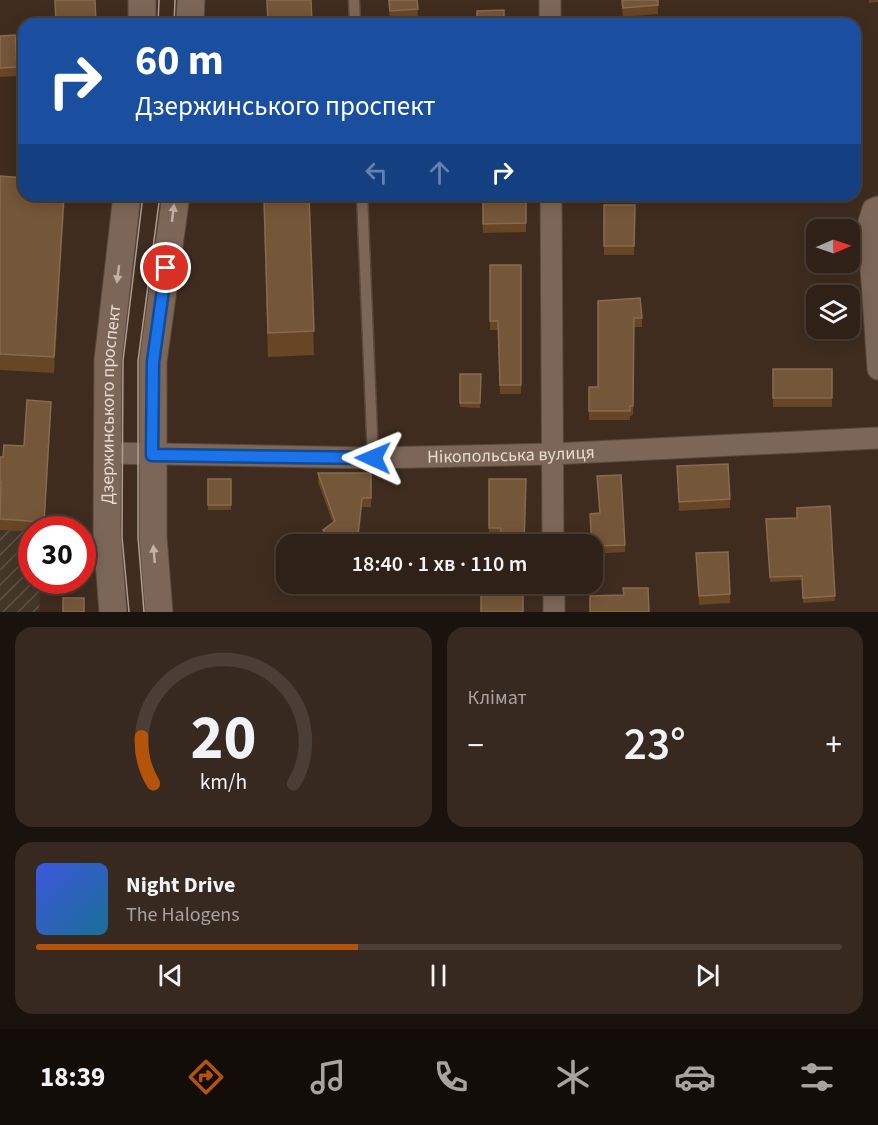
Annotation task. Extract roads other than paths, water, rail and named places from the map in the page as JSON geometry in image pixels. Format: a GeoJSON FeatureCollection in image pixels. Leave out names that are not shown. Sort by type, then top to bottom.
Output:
{"type":"FeatureCollection","features":[{"type":"Feature","properties":{"kind":"street"},"geometry":{"type":"LineString","coordinates":[[141,18],[142,0]]}},
{"type":"Feature","properties":{"kind":"street"},"geometry":{"type":"LineString","coordinates":[[190,18],[191,0]]}},
{"type":"Feature","properties":{"kind":"street"},"geometry":{"type":"LineString","coordinates":[[550,0],[550,18]]}},
{"type":"Feature","properties":{"kind":"street","name":"Дзержинського проспект"},"geometry":{"type":"LineString","coordinates":[[113,612],[107,536],[108,360],[126,201]]}},
{"type":"Feature","properties":{"kind":"street"},"geometry":{"type":"LineString","coordinates":[[159,612],[153,537],[153,362],[175,201]]}},
{"type":"Feature","properties":{"kind":"street"},"geometry":{"type":"LineString","coordinates":[[550,201],[553,534]]}},
{"type":"Feature","properties":{"kind":"street"},"geometry":{"type":"LineString","coordinates":[[878,207],[873,210],[868,225],[878,369]]}},
{"type":"Feature","properties":{"kind":"street","name":"Нікопольська вулиця"},"geometry":{"type":"LineString","coordinates":[[107,453],[373,458],[552,454],[878,438]]}},
{"type":"Feature","properties":{"kind":"street"},"geometry":{"type":"LineString","coordinates":[[554,594],[554,612]]}},
{"type":"Feature","properties":{"kind":"lane"},"geometry":{"type":"LineString","coordinates":[[354,0],[355,18]]}},
{"type":"Feature","properties":{"kind":"lane"},"geometry":{"type":"LineString","coordinates":[[362,201],[373,458]]}},
{"type":"Feature","properties":{"kind":"tram line"},"geometry":{"type":"LineString","coordinates":[[158,18],[159,0]]}},
{"type":"Feature","properties":{"kind":"tram line"},"geometry":{"type":"LineString","coordinates":[[174,18],[175,0]]}},
{"type":"Feature","properties":{"kind":"tram line"},"geometry":{"type":"LineString","coordinates":[[129,612],[122,537],[123,361],[142,201]]}},
{"type":"Feature","properties":{"kind":"tram line"},"geometry":{"type":"LineString","coordinates":[[144,612],[138,537],[138,361],[159,201]]}}]}
